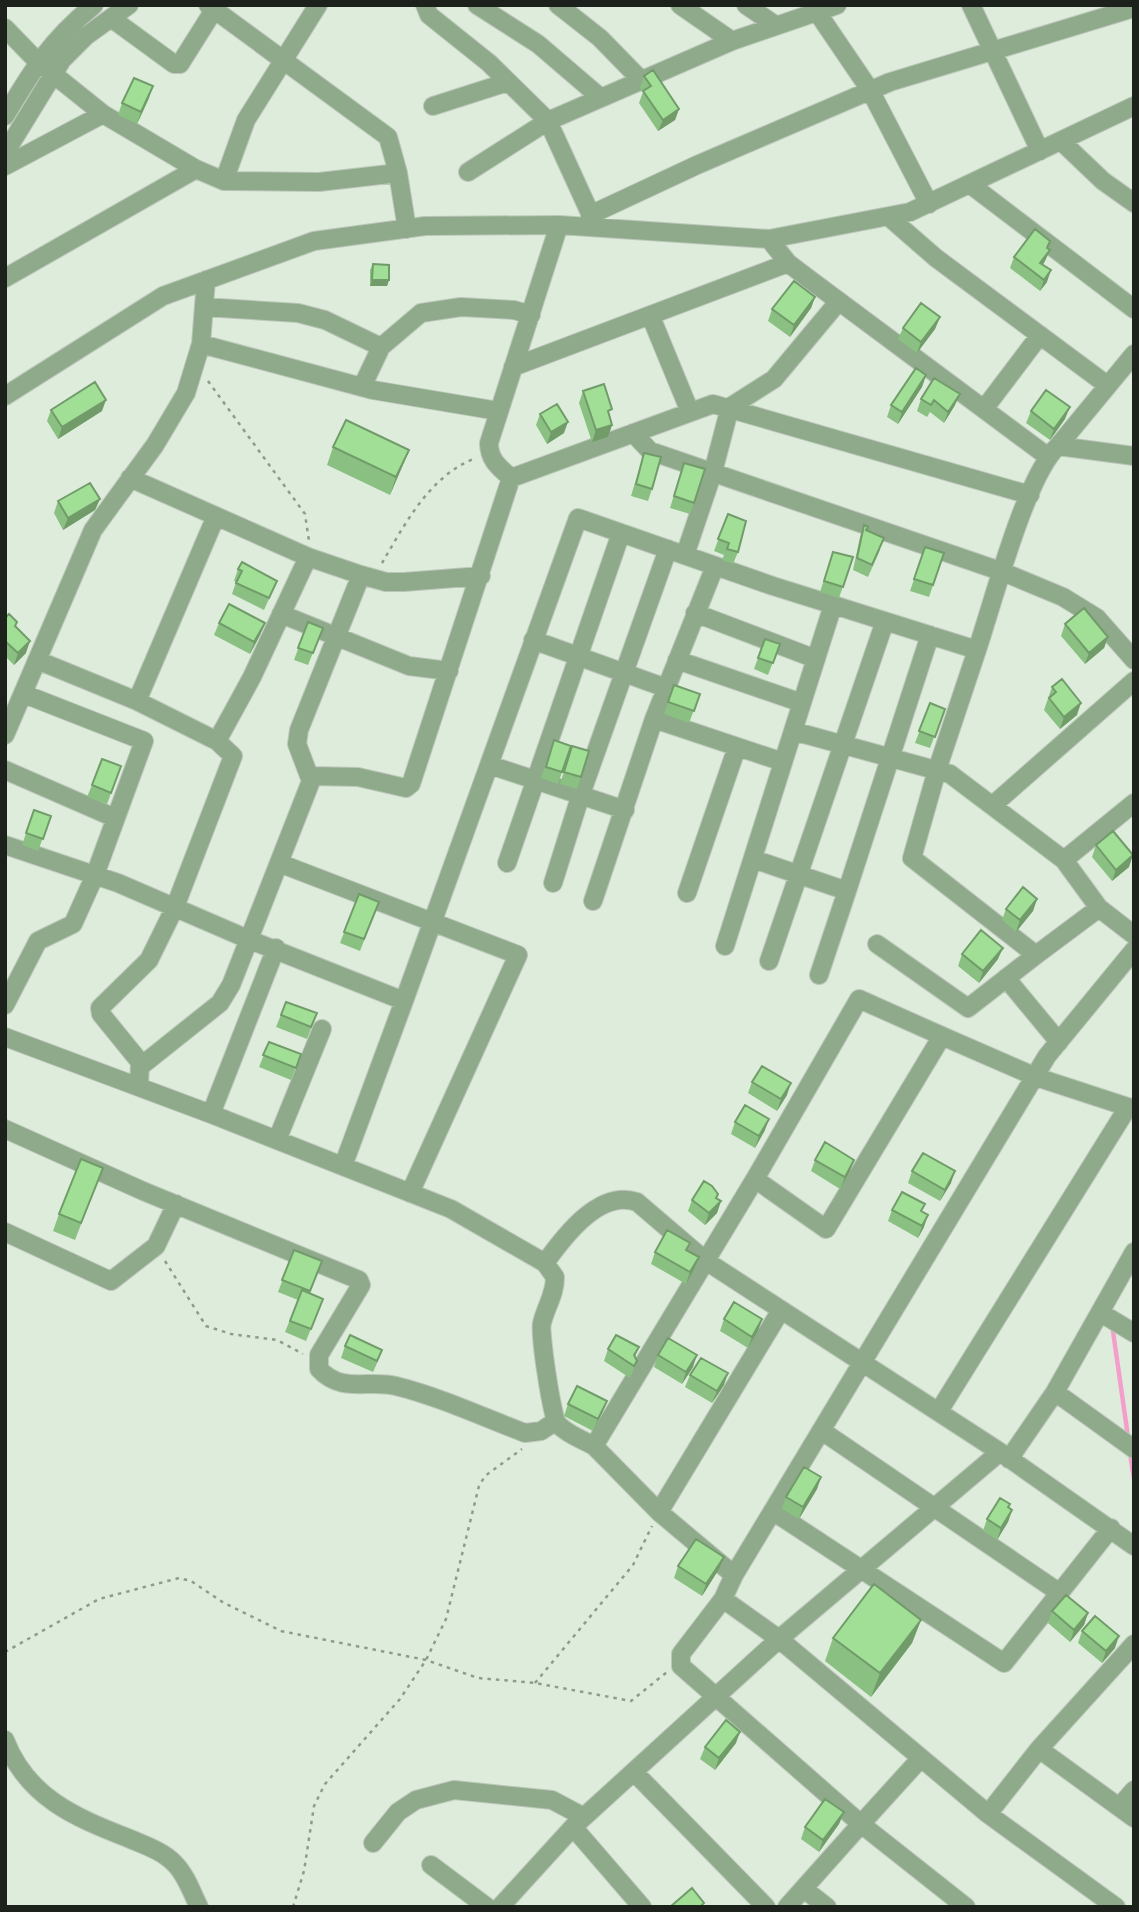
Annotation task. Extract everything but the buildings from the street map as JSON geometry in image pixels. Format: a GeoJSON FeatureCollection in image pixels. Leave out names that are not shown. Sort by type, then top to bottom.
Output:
{"type":"FeatureCollection","features":[{"type":"Feature","properties":{"kind":"street"},"geometry":{"type":"LineString","coordinates":[[5,153],[44,67],[67,27],[94,5]]}},
{"type":"Feature","properties":{"kind":"street"},"geometry":{"type":"LineString","coordinates":[[5,116],[44,67],[129,5]]}},
{"type":"Feature","properties":{"kind":"street"},"geometry":{"type":"LineString","coordinates":[[224,181],[246,120],[318,5]]}},
{"type":"Feature","properties":{"kind":"street"},"geometry":{"type":"LineString","coordinates":[[425,5],[429,15],[509,82],[548,121],[593,221]]}},
{"type":"Feature","properties":{"kind":"street"},"geometry":{"type":"LineString","coordinates":[[477,5],[538,44],[600,98]]}},
{"type":"Feature","properties":{"kind":"street"},"geometry":{"type":"LineString","coordinates":[[558,5],[600,38],[641,80]]}},
{"type":"Feature","properties":{"kind":"street"},"geometry":{"type":"LineString","coordinates":[[680,5],[732,41]]}},
{"type":"Feature","properties":{"kind":"street"},"geometry":{"type":"LineString","coordinates":[[746,5],[775,25]]}},
{"type":"Feature","properties":{"kind":"street"},"geometry":{"type":"LineString","coordinates":[[468,172],[548,121],[804,11],[836,5]]}},
{"type":"Feature","properties":{"kind":"street"},"geometry":{"type":"LineString","coordinates":[[971,5],[1040,151]]}},
{"type":"Feature","properties":{"kind":"street"},"geometry":{"type":"LineString","coordinates":[[111,18],[174,64],[180,64],[211,7],[283,57],[388,137],[398,173],[407,229]]}},
{"type":"Feature","properties":{"kind":"street"},"geometry":{"type":"LineString","coordinates":[[593,221],[870,90],[1134,8]]}},
{"type":"Feature","properties":{"kind":"street"},"geometry":{"type":"LineString","coordinates":[[804,11],[870,90],[929,204]]}},
{"type":"Feature","properties":{"kind":"street"},"geometry":{"type":"LineString","coordinates":[[5,27],[44,67],[103,114],[196,169],[224,181],[319,182],[398,173]]}},
{"type":"Feature","properties":{"kind":"street"},"geometry":{"type":"LineString","coordinates":[[433,106],[509,82]]}},
{"type":"Feature","properties":{"kind":"street"},"geometry":{"type":"LineString","coordinates":[[5,396],[163,296],[314,242],[407,229],[559,225],[593,221],[769,239],[910,212],[1134,106]]}},
{"type":"Feature","properties":{"kind":"street"},"geometry":{"type":"LineString","coordinates":[[5,166],[103,114]]}},
{"type":"Feature","properties":{"kind":"street"},"geometry":{"type":"LineString","coordinates":[[1061,141],[1103,181],[1134,204]]}},
{"type":"Feature","properties":{"kind":"street"},"geometry":{"type":"LineString","coordinates":[[5,278],[196,169]]}},
{"type":"Feature","properties":{"kind":"street"},"geometry":{"type":"LineString","coordinates":[[971,185],[1134,309]]}},
{"type":"Feature","properties":{"kind":"street"},"geometry":{"type":"LineString","coordinates":[[889,217],[936,258],[1107,385]]}},
{"type":"Feature","properties":{"kind":"street"},"geometry":{"type":"LineString","coordinates":[[511,478],[489,454],[498,411],[559,225]]}},
{"type":"Feature","properties":{"kind":"street"},"geometry":{"type":"LineString","coordinates":[[769,239],[788,263],[839,302],[984,409],[1053,451],[1134,456]]}},
{"type":"Feature","properties":{"kind":"street"},"geometry":{"type":"LineString","coordinates":[[513,367],[788,263]]}},
{"type":"Feature","properties":{"kind":"street"},"geometry":{"type":"LineString","coordinates":[[5,735],[93,530],[186,393],[201,344],[206,280]]}},
{"type":"Feature","properties":{"kind":"street"},"geometry":{"type":"LineString","coordinates":[[553,883],[624,672],[713,472],[730,408],[774,379],[839,302]]}},
{"type":"Feature","properties":{"kind":"street"},"geometry":{"type":"LineString","coordinates":[[204,307],[298,313],[325,320],[381,347]]}},
{"type":"Feature","properties":{"kind":"street"},"geometry":{"type":"LineString","coordinates":[[362,387],[381,347],[421,313],[461,307],[514,310],[531,315]]}},
{"type":"Feature","properties":{"kind":"street"},"geometry":{"type":"LineString","coordinates":[[651,317],[690,412]]}},
{"type":"Feature","properties":{"kind":"street"},"geometry":{"type":"LineString","coordinates":[[984,409],[1040,335]]}},
{"type":"Feature","properties":{"kind":"street"},"geometry":{"type":"LineString","coordinates":[[201,344],[362,387],[498,411]]}},
{"type":"Feature","properties":{"kind":"street"},"geometry":{"type":"LineString","coordinates":[[1036,955],[912,858],[937,770],[1030,495],[1053,451],[1134,354]]}},
{"type":"Feature","properties":{"kind":"street"},"geometry":{"type":"LineString","coordinates":[[511,478],[713,404],[757,419],[1030,495]]}},
{"type":"Feature","properties":{"kind":"street"},"geometry":{"type":"LineString","coordinates":[[634,433],[650,451],[1003,572],[1082,607],[1097,618],[1134,660]]}},
{"type":"Feature","properties":{"kind":"street"},"geometry":{"type":"LineString","coordinates":[[130,478],[308,557],[367,577],[404,582],[481,576]]}},
{"type":"Feature","properties":{"kind":"street"},"geometry":{"type":"LineString","coordinates":[[309,785],[358,777],[409,787],[481,576],[511,478]]}},
{"type":"Feature","properties":{"kind":"street"},"geometry":{"type":"LineString","coordinates":[[137,701],[216,516]]}},
{"type":"Feature","properties":{"kind":"street"},"geometry":{"type":"LineString","coordinates":[[343,1166],[435,921],[578,518],[715,566],[977,650]]}},
{"type":"Feature","properties":{"kind":"street"},"geometry":{"type":"LineString","coordinates":[[507,863],[621,533]]}},
{"type":"Feature","properties":{"kind":"street"},"geometry":{"type":"LineString","coordinates":[[217,741],[308,557]]}},
{"type":"Feature","properties":{"kind":"street"},"geometry":{"type":"LineString","coordinates":[[593,901],[654,719],[715,566]]}},
{"type":"Feature","properties":{"kind":"street"},"geometry":{"type":"LineString","coordinates":[[141,1066],[220,1003],[231,985],[309,785],[297,744],[299,730],[337,638],[367,577]]}},
{"type":"Feature","properties":{"kind":"street"},"geometry":{"type":"LineString","coordinates":[[725,946],[833,605]]}},
{"type":"Feature","properties":{"kind":"street"},"geometry":{"type":"LineString","coordinates":[[695,613],[816,659]]}},
{"type":"Feature","properties":{"kind":"street"},"geometry":{"type":"LineString","coordinates":[[281,614],[409,666],[449,671]]}},
{"type":"Feature","properties":{"kind":"street"},"geometry":{"type":"LineString","coordinates":[[769,961],[885,621]]}},
{"type":"Feature","properties":{"kind":"street"},"geometry":{"type":"LineString","coordinates":[[819,975],[930,635]]}},
{"type":"Feature","properties":{"kind":"street"},"geometry":{"type":"LineString","coordinates":[[533,640],[666,688]]}},
{"type":"Feature","properties":{"kind":"street"},"geometry":{"type":"LineString","coordinates":[[37,660],[137,701],[217,741],[233,756],[175,907],[149,960],[100,1008],[101,1014],[141,1066],[139,1087]]}},
{"type":"Feature","properties":{"kind":"street"},"geometry":{"type":"LineString","coordinates":[[677,660],[802,703]]}},
{"type":"Feature","properties":{"kind":"street"},"geometry":{"type":"LineString","coordinates":[[993,805],[1134,681]]}},
{"type":"Feature","properties":{"kind":"street"},"geometry":{"type":"LineString","coordinates":[[5,1005],[38,941],[73,924],[95,875],[144,741],[24,694]]}},
{"type":"Feature","properties":{"kind":"street"},"geometry":{"type":"LineString","coordinates":[[654,719],[783,762]]}},
{"type":"Feature","properties":{"kind":"street"},"geometry":{"type":"LineString","coordinates":[[793,731],[950,774],[1064,860],[1099,908],[1133,937],[1037,1077],[734,1575],[723,1600],[681,1654],[679,1661],[861,1824],[966,1907]]}},
{"type":"Feature","properties":{"kind":"street"},"geometry":{"type":"LineString","coordinates":[[687,893],[737,747]]}},
{"type":"Feature","properties":{"kind":"street"},"geometry":{"type":"LineString","coordinates":[[490,765],[625,810]]}},
{"type":"Feature","properties":{"kind":"street"},"geometry":{"type":"LineString","coordinates":[[5,771],[115,818]]}},
{"type":"Feature","properties":{"kind":"street"},"geometry":{"type":"LineString","coordinates":[[1064,860],[1134,803]]}},
{"type":"Feature","properties":{"kind":"street"},"geometry":{"type":"LineString","coordinates":[[5,845],[95,875],[404,1001]]}},
{"type":"Feature","properties":{"kind":"street"},"geometry":{"type":"LineString","coordinates":[[753,859],[847,891]]}},
{"type":"Feature","properties":{"kind":"street"},"geometry":{"type":"LineString","coordinates":[[279,863],[518,955],[410,1193]]}},
{"type":"Feature","properties":{"kind":"street"},"geometry":{"type":"LineString","coordinates":[[877,944],[968,1008],[1099,908]]}},
{"type":"Feature","properties":{"kind":"street"},"geometry":{"type":"LineString","coordinates":[[211,1114],[276,948]]}},
{"type":"Feature","properties":{"kind":"street"},"geometry":{"type":"LineString","coordinates":[[1006,978],[1059,1042]]}},
{"type":"Feature","properties":{"kind":"street"},"geometry":{"type":"LineString","coordinates":[[231,985],[257,996]]}},
{"type":"Feature","properties":{"kind":"street"},"geometry":{"type":"LineString","coordinates":[[593,1446],[755,1179],[859,999],[1037,1077],[1131,1108],[939,1411]]}},
{"type":"Feature","properties":{"kind":"street"},"geometry":{"type":"LineString","coordinates":[[277,1140],[322,1029]]}},
{"type":"Feature","properties":{"kind":"street"},"geometry":{"type":"LineString","coordinates":[[755,1179],[826,1229],[942,1036]]}},
{"type":"Feature","properties":{"kind":"street"},"geometry":{"type":"LineString","coordinates":[[5,1037],[211,1114],[451,1209],[545,1262],[555,1277],[555,1287],[540,1334],[556,1421],[593,1446],[659,1512],[734,1575]]}},
{"type":"Feature","properties":{"kind":"street"},"geometry":{"type":"LineString","coordinates":[[5,1129],[359,1280],[361,1285],[319,1355],[318,1364],[325,1376],[334,1382],[345,1385],[395,1386],[533,1433],[556,1421]]}},
{"type":"Feature","properties":{"kind":"street"},"geometry":{"type":"LineString","coordinates":[[545,1262],[569,1232],[605,1203],[624,1198],[637,1202],[706,1261],[939,1411],[1134,1546]]}},
{"type":"Feature","properties":{"kind":"street"},"geometry":{"type":"LineString","coordinates":[[5,1232],[105,1280],[118,1278],[156,1246],[176,1204]]}},
{"type":"Feature","properties":{"kind":"street"},"geometry":{"type":"LineString","coordinates":[[508,1904],[579,1822],[779,1639],[933,1510],[1005,1455],[1055,1392],[1134,1252]]}},
{"type":"Feature","properties":{"kind":"street"},"geometry":{"type":"LineString","coordinates":[[659,1512],[781,1310]]}},
{"type":"Feature","properties":{"kind":"street"},"geometry":{"type":"LineString","coordinates":[[1101,1313],[1134,1333]]}},
{"type":"Feature","properties":{"kind":"street"},"geometry":{"type":"LineString","coordinates":[[1055,1392],[1134,1449]]}},
{"type":"Feature","properties":{"kind":"street"},"geometry":{"type":"LineString","coordinates":[[822,1431],[933,1510],[1060,1593]]}},
{"type":"Feature","properties":{"kind":"street"},"geometry":{"type":"LineString","coordinates":[[774,1512],[1004,1663],[1111,1528]]}},
{"type":"Feature","properties":{"kind":"street"},"geometry":{"type":"LineString","coordinates":[[723,1600],[779,1639],[988,1814],[1116,1907]]}},
{"type":"Feature","properties":{"kind":"street"},"geometry":{"type":"LineString","coordinates":[[988,1814],[1038,1749],[1134,1644]]}},
{"type":"Feature","properties":{"kind":"street"},"geometry":{"type":"LineString","coordinates":[[5,1740],[12,1760],[46,1797],[66,1812],[164,1855],[176,1865],[199,1907]]}},
{"type":"Feature","properties":{"kind":"street"},"geometry":{"type":"LineString","coordinates":[[1038,1749],[1127,1812],[1134,1790]]}},
{"type":"Feature","properties":{"kind":"street"},"geometry":{"type":"LineString","coordinates":[[788,1907],[921,1758]]}},
{"type":"Feature","properties":{"kind":"street"},"geometry":{"type":"LineString","coordinates":[[635,1773],[766,1907]]}},
{"type":"Feature","properties":{"kind":"street"},"geometry":{"type":"LineString","coordinates":[[373,1843],[398,1812],[416,1800],[454,1790],[552,1800],[579,1822],[642,1907]]}},
{"type":"Feature","properties":{"kind":"street"},"geometry":{"type":"LineString","coordinates":[[431,1866],[487,1907]]}},
{"type":"Feature","properties":{"kind":"street"},"geometry":{"type":"LineString","coordinates":[[804,1889],[827,1907]]}},
{"type":"Feature","properties":{"kind":"path"},"geometry":{"type":"LineString","coordinates":[[195,364],[305,514],[309,530],[308,557]]}},
{"type":"Feature","properties":{"kind":"path"},"geometry":{"type":"LineString","coordinates":[[367,577],[435,485],[472,459],[489,454]]}},
{"type":"Feature","properties":{"kind":"path"},"geometry":{"type":"LineString","coordinates":[[156,1246],[206,1326],[231,1334],[277,1340],[318,1364]]}},
{"type":"Feature","properties":{"kind":"path"},"geometry":{"type":"LineString","coordinates":[[293,1907],[304,1871],[314,1806],[345,1759],[400,1699],[426,1660],[446,1619],[479,1486],[485,1476],[529,1444],[533,1433]]}},
{"type":"Feature","properties":{"kind":"path"},"geometry":{"type":"LineString","coordinates":[[535,1683],[633,1565],[659,1512]]}},
{"type":"Feature","properties":{"kind":"path"},"geometry":{"type":"LineString","coordinates":[[5,1652],[99,1599],[179,1578],[191,1581],[224,1603],[281,1631],[426,1660],[478,1678],[535,1683],[631,1701],[679,1661]]}},
{"type":"Feature","properties":{"kind":"waterway"},"geometry":{"type":"LineString","coordinates":[[1112,1324],[1128,1437]]}},
{"type":"Feature","properties":{"kind":"waterway"},"geometry":{"type":"LineString","coordinates":[[1130,1453],[1134,1479]]}}]}
